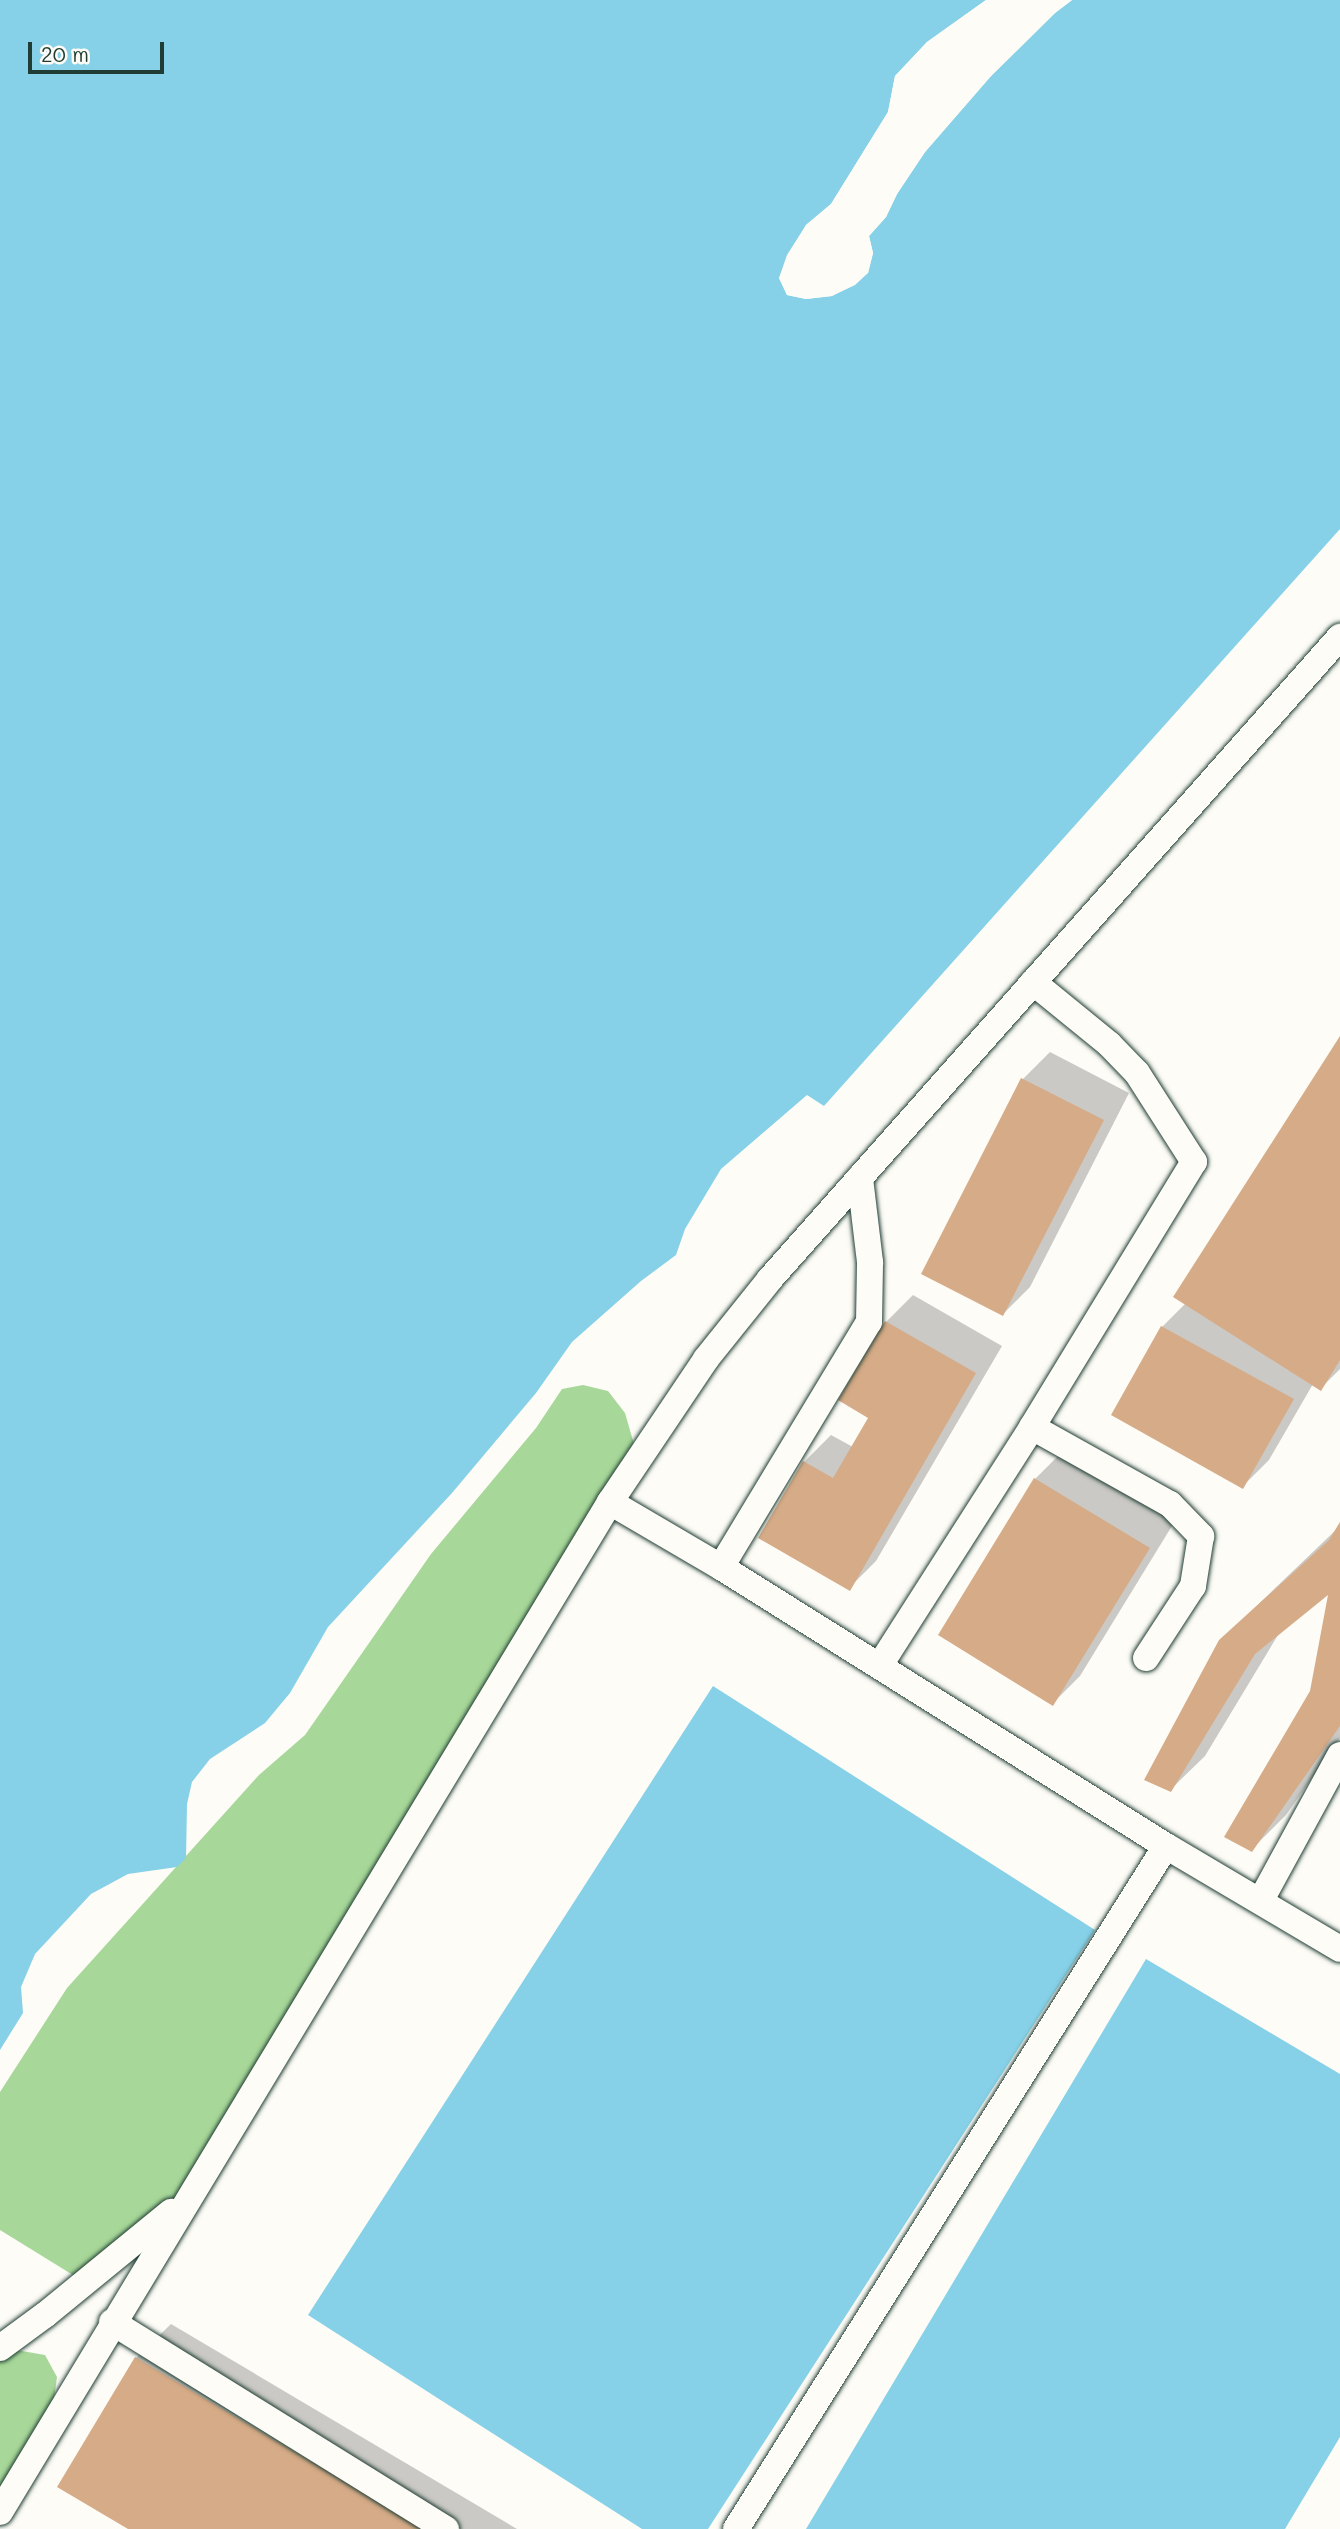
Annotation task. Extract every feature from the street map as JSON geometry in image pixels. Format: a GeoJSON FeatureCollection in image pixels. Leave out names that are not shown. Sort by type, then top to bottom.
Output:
{"type":"FeatureCollection","features":[{"type":"Feature","properties":{"kind":"lane"},"geometry":{"type":"LineString","coordinates":[[0,2512],[610,1502],[706,1359],[770,1279],[1340,637]]}},
{"type":"Feature","properties":{"kind":"lane"},"geometry":{"type":"LineString","coordinates":[[880,1665],[1032,1427],[1194,1162],[1137,1073],[1108,1044],[1033,982]]}},
{"type":"Feature","properties":{"kind":"lane"},"geometry":{"type":"LineString","coordinates":[[721,1567],[869,1322],[870,1262],[860,1178]]}},
{"type":"Feature","properties":{"kind":"lane"},"geometry":{"type":"LineString","coordinates":[[1032,1427],[1170,1504],[1201,1536],[1193,1586],[1146,1658]]}},
{"type":"Feature","properties":{"kind":"lane"},"geometry":{"type":"LineString","coordinates":[[610,1502],[880,1665],[1166,1846],[1340,1949]]}},
{"type":"Feature","properties":{"kind":"lane"},"geometry":{"type":"LineString","coordinates":[[1261,1900],[1340,1755]]}},
{"type":"Feature","properties":{"kind":"lane"},"geometry":{"type":"LineString","coordinates":[[736,2529],[1166,1846]]}},
{"type":"Feature","properties":{"kind":"lane"},"geometry":{"type":"LineString","coordinates":[[0,2348],[46,2315],[188,2197]]}},
{"type":"Feature","properties":{"kind":"lane"},"geometry":{"type":"LineString","coordinates":[[113,2322],[446,2529]]}},
{"type":"Feature","properties":{"kind":"green space"},"geometry":{"type":"Polygon","coordinates":[[[583,1385],[608,1391],[625,1413],[636,1451],[188,2197],[81,2280],[0,2230],[0,2092],[67,1988],[259,1775],[305,1735],[431,1554],[536,1428],[562,1389],[583,1385]]]}},
{"type":"Feature","properties":{"kind":"green space"},"geometry":{"type":"Polygon","coordinates":[[[16,2350],[45,2355],[57,2377],[50,2428],[0,2512],[0,2355],[16,2350]]]}},
{"type":"Feature","properties":{"kind":"water"},"geometry":{"type":"Polygon","coordinates":[[[0,0],[986,0],[927,42],[895,76],[888,112],[831,204],[806,225],[779,278],[787,295],[806,299],[832,296],[868,273],[873,253],[869,236],[886,217],[897,194],[925,152],[991,76],[1055,13],[1072,0],[1340,0],[1340,529],[824,1106],[807,1095],[721,1169],[685,1229],[676,1255],[641,1281],[572,1342],[536,1393],[452,1493],[328,1627],[290,1693],[265,1723],[210,1759],[192,1782],[187,1804],[186,1858],[177,1867],[128,1874],[91,1894],[35,1954],[21,1987],[23,2013],[0,2050],[0,0]]]}},
{"type":"Feature","properties":{"kind":"water"},"geometry":{"type":"Polygon","coordinates":[[[713,1686],[1095,1930],[708,2529],[642,2529],[308,2315],[713,1686]]]}},
{"type":"Feature","properties":{"kind":"water"},"geometry":{"type":"Polygon","coordinates":[[[1146,1959],[1340,2074],[1340,2437],[1285,2529],[806,2529],[1146,1959]]]}},
{"type":"Feature","properties":{"kind":"pier"},"geometry":{"type":"Polygon","coordinates":[[[986,0],[990,0],[929,45],[898,77],[891,114],[834,206],[809,228],[791,257],[783,278],[789,292],[807,296],[831,292],[853,282],[865,271],[869,253],[866,234],[883,215],[893,193],[922,150],[989,73],[1052,10],[1066,0],[1072,0],[1055,13],[991,76],[925,152],[897,194],[886,217],[869,236],[873,253],[868,273],[855,285],[832,296],[806,299],[787,295],[779,278],[787,255],[806,225],[831,204],[888,112],[895,76],[927,42],[986,0]]]}},
{"type":"Feature","properties":{"kind":"building"},"geometry":{"type":"Polygon","coordinates":[[[1340,1036],[1340,1360],[1321,1391],[1173,1297],[1340,1036]]]}},
{"type":"Feature","properties":{"kind":"building"},"geometry":{"type":"Polygon","coordinates":[[[1021,1078],[1104,1120],[1003,1316],[921,1274],[1021,1078]]]}},
{"type":"Feature","properties":{"kind":"building"},"geometry":{"type":"Polygon","coordinates":[[[885,1321],[976,1373],[850,1591],[758,1538],[803,1461],[833,1478],[868,1418],[838,1400],[885,1321]]]}},
{"type":"Feature","properties":{"kind":"building"},"geometry":{"type":"Polygon","coordinates":[[[1161,1326],[1294,1399],[1243,1489],[1111,1415],[1161,1326]]]}},
{"type":"Feature","properties":{"kind":"building"},"geometry":{"type":"Polygon","coordinates":[[[1034,1478],[1150,1548],[1053,1706],[938,1635],[1034,1478]]]}},
{"type":"Feature","properties":{"kind":"building"},"geometry":{"type":"Polygon","coordinates":[[[1340,1522],[1340,1726],[1252,1852],[1224,1837],[1310,1691],[1328,1595],[1255,1654],[1171,1792],[1144,1780],[1219,1640],[1329,1540],[1340,1522]]]}},
{"type":"Feature","properties":{"kind":"building"},"geometry":{"type":"Polygon","coordinates":[[[135,2357],[425,2529],[128,2529],[57,2487],[135,2357]]]}}]}
